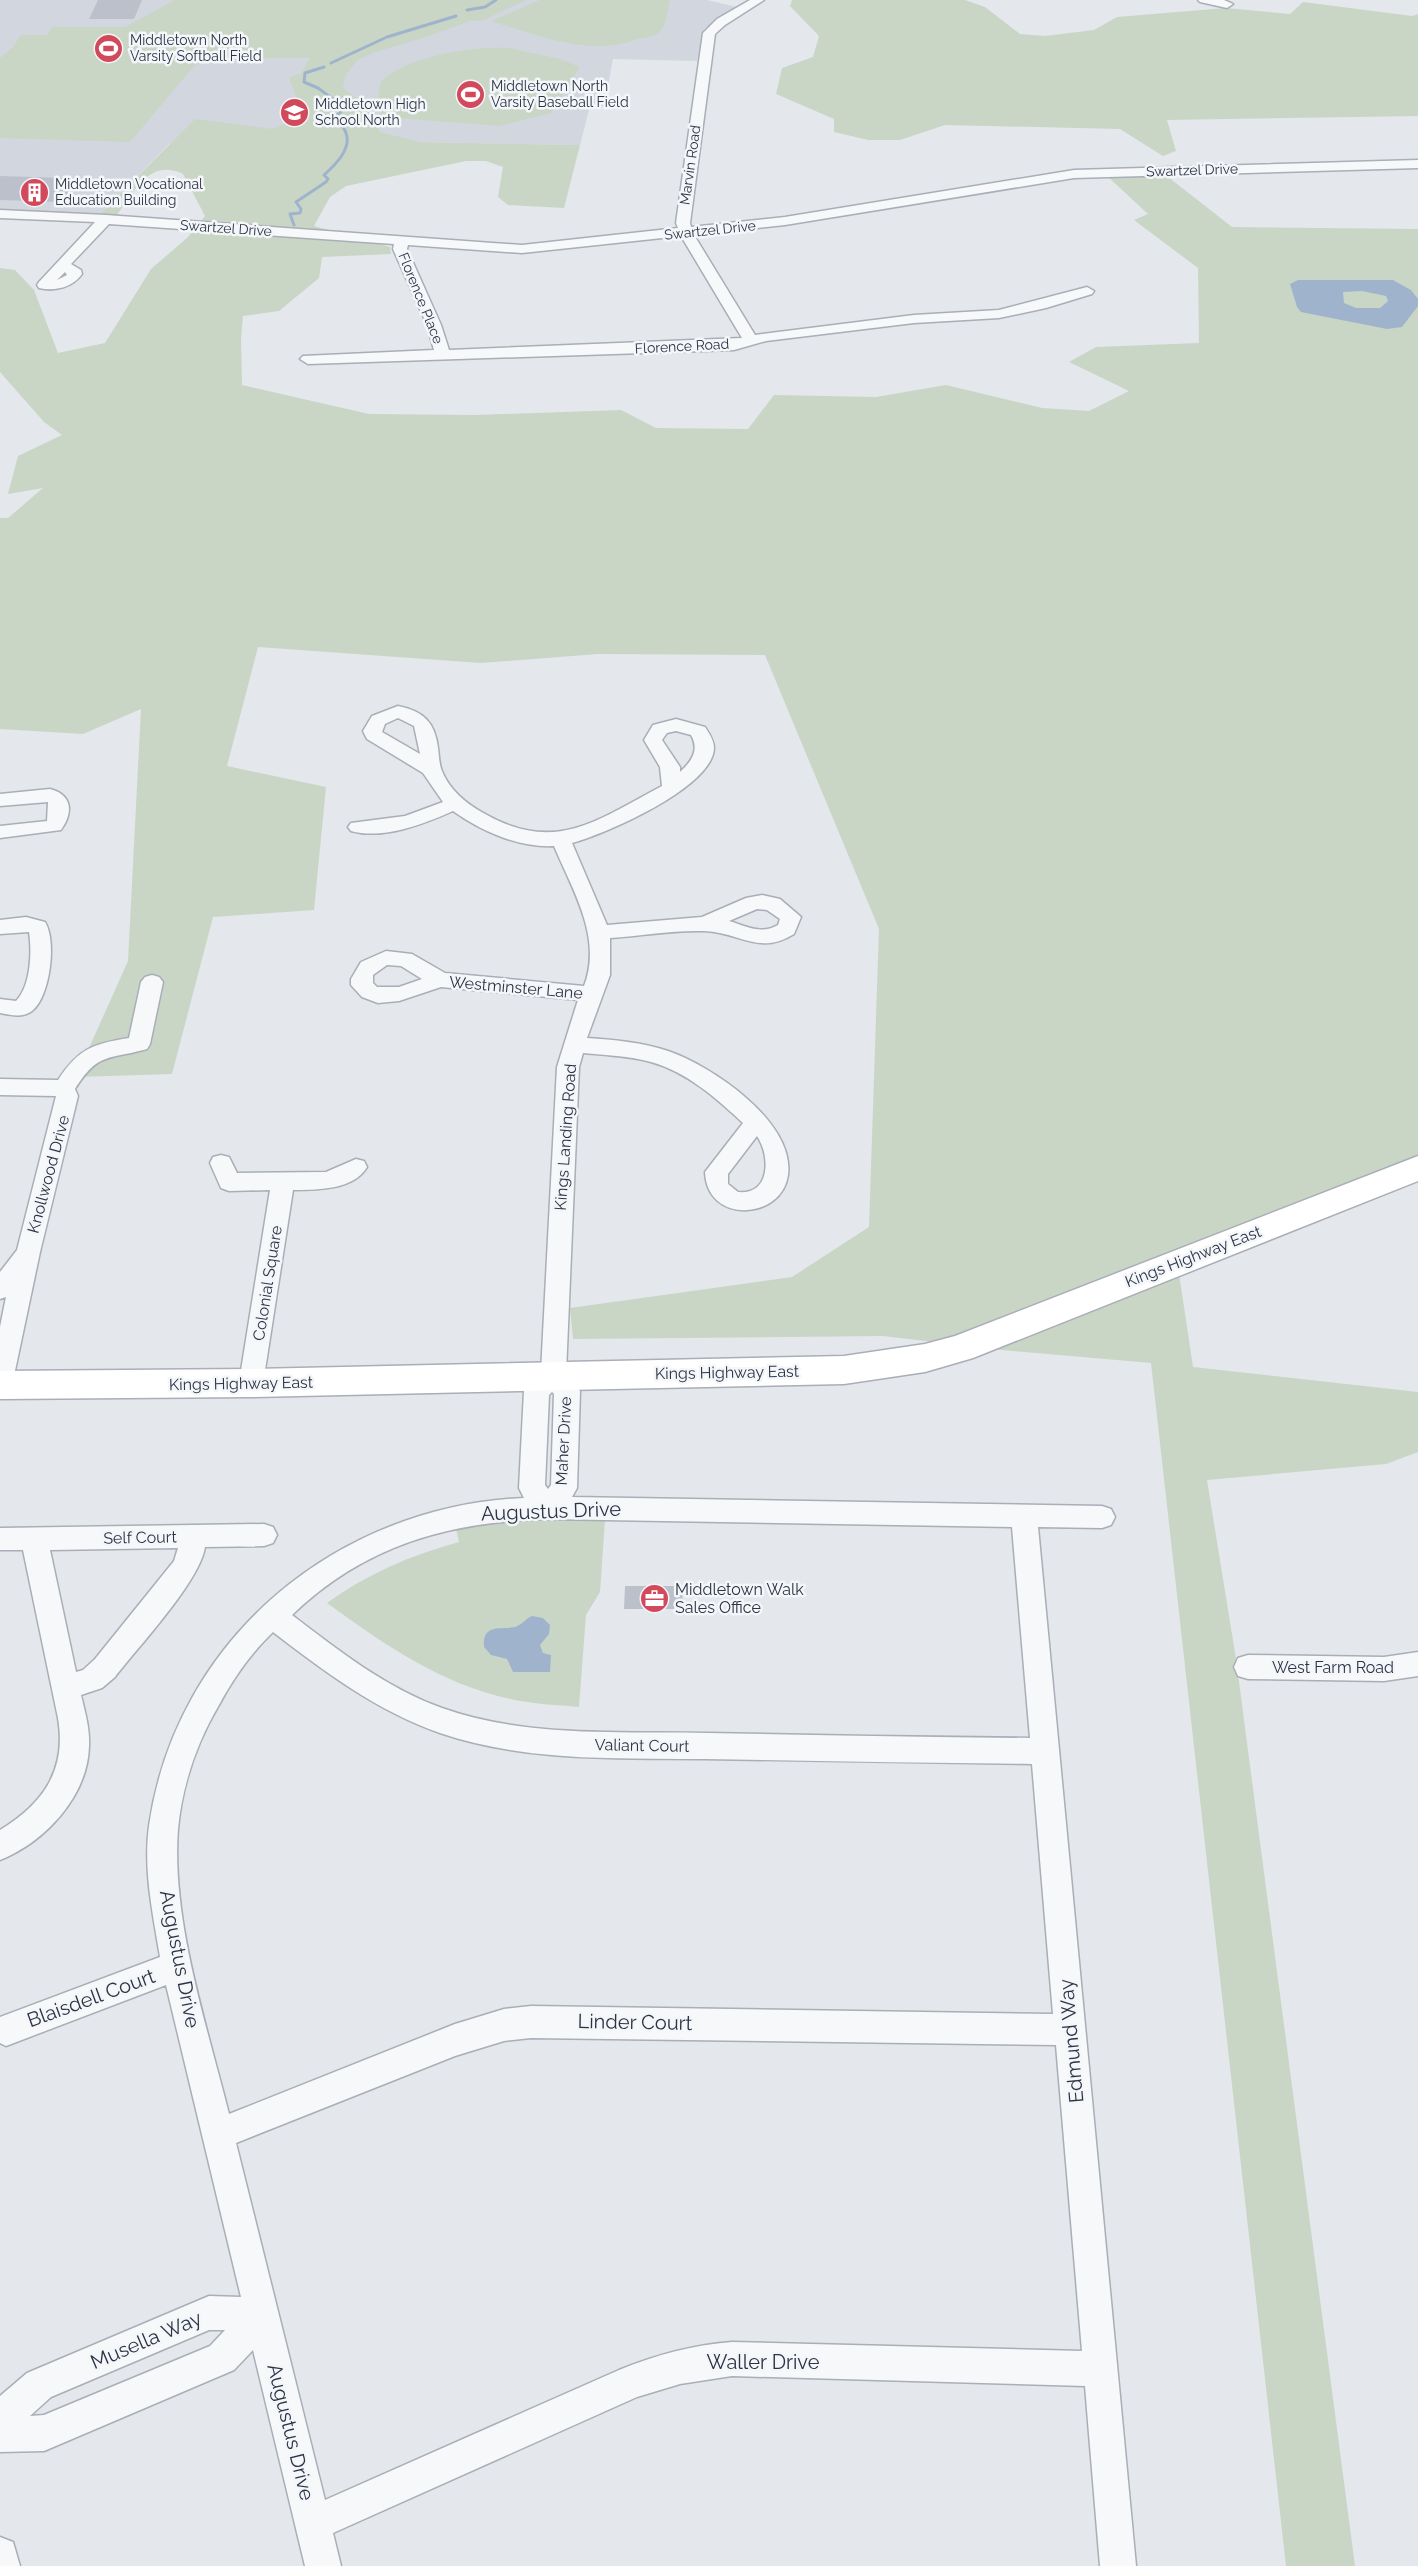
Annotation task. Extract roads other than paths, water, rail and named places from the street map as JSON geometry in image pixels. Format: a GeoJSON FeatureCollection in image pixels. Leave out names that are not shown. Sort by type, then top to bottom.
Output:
{"type":"FeatureCollection","features":[{"type":"Feature","properties":{"kind":"street","name":"Marvin Road"},"geometry":{"type":"LineString","coordinates":[[686,232],[683,223],[709,33],[721,22],[758,0]]}},
{"type":"Feature","properties":{"kind":"street"},"geometry":{"type":"LineString","coordinates":[[1204,0],[1227,4]]}},
{"type":"Feature","properties":{"kind":"street","name":"Swartzel Drive"},"geometry":{"type":"LineString","coordinates":[[0,214],[106,219],[522,249],[834,214],[1074,174],[1418,164]]}},
{"type":"Feature","properties":{"kind":"street"},"geometry":{"type":"LineString","coordinates":[[62,266],[106,219]]}},
{"type":"Feature","properties":{"kind":"street"},"geometry":{"type":"LineString","coordinates":[[686,232],[750,339]]}},
{"type":"Feature","properties":{"kind":"street","name":"Florence Place"},"geometry":{"type":"LineString","coordinates":[[401,242],[400,249],[434,325],[443,355]]}},
{"type":"Feature","properties":{"kind":"street","name":"Florence Road"},"geometry":{"type":"LineString","coordinates":[[308,359],[734,345],[750,339],[914,319],[999,314],[1088,291]]}},
{"type":"Feature","properties":{"kind":"street"},"geometry":{"type":"LineString","coordinates":[[431,769],[441,786],[456,803],[481,820],[512,833],[533,838],[561,839],[589,830],[672,789]]}},
{"type":"Feature","properties":{"kind":"street"},"geometry":{"type":"LineString","coordinates":[[0,800],[50,795],[58,799],[58,818],[54,826],[0,832]]}},
{"type":"Feature","properties":{"kind":"street"},"geometry":{"type":"LineString","coordinates":[[358,827],[399,825],[456,803]]}},
{"type":"Feature","properties":{"kind":"street","name":"Kings Landing Road"},"geometry":{"type":"LineString","coordinates":[[552,1376],[564,1108],[568,1067],[599,975],[600,932],[561,839]]}},
{"type":"Feature","properties":{"kind":"street"},"geometry":{"type":"LineString","coordinates":[[0,927],[32,924],[38,927],[41,940],[33,995],[26,1006],[18,1009],[0,1006]]}},
{"type":"Feature","properties":{"kind":"street"},"geometry":{"type":"LineString","coordinates":[[600,932],[705,924]]}},
{"type":"Feature","properties":{"kind":"street","name":"Westminster Lane"},"geometry":{"type":"LineString","coordinates":[[440,980],[592,994]]}},
{"type":"Feature","properties":{"kind":"street"},"geometry":{"type":"LineString","coordinates":[[0,1087],[64,1089],[87,1056],[98,1051],[139,1044],[152,982]]}},
{"type":"Feature","properties":{"kind":"street"},"geometry":{"type":"LineString","coordinates":[[574,1045],[631,1051],[669,1059],[713,1084],[756,1122]]}},
{"type":"Feature","properties":{"kind":"street","name":"Knollwood Drive"},"geometry":{"type":"LineString","coordinates":[[0,1385],[27,1252],[68,1096],[64,1089]]}},
{"type":"Feature","properties":{"kind":"street"},"geometry":{"type":"LineString","coordinates":[[221,1163],[229,1182],[329,1181],[356,1167]]}},
{"type":"Feature","properties":{"kind":"street","name":"Kings Highway East"},"geometry":{"type":"LineString","coordinates":[[0,1385],[251,1383],[844,1370],[925,1358],[1011,1330],[1106,1289],[1418,1168]]}},
{"type":"Feature","properties":{"kind":"street","name":"Colonial Square"},"geometry":{"type":"LineString","coordinates":[[251,1383],[283,1183]]}},
{"type":"Feature","properties":{"kind":"street","name":"Knollwood Drive"},"geometry":{"type":"LineString","coordinates":[[0,1290],[27,1252]]}},
{"type":"Feature","properties":{"kind":"street","name":"Maher Drive"},"geometry":{"type":"LineString","coordinates":[[548,1508],[564,1488],[567,1391],[552,1376]]}},
{"type":"Feature","properties":{"kind":"street","name":"Augustus Drive"},"geometry":{"type":"LineString","coordinates":[[324,2566],[177,1966],[164,1892],[164,1826],[174,1778],[193,1722],[221,1671],[246,1640],[271,1615],[313,1580],[362,1550],[390,1537],[464,1515],[509,1509],[548,1508],[1102,1517]]}},
{"type":"Feature","properties":{"kind":"street","name":"Edmund Way"},"geometry":{"type":"LineString","coordinates":[[1024,1516],[1118,2566]]}},
{"type":"Feature","properties":{"kind":"street"},"geometry":{"type":"LineString","coordinates":[[193,1536],[264,1535]]}},
{"type":"Feature","properties":{"kind":"street","name":"Self Court"},"geometry":{"type":"LineString","coordinates":[[0,1539],[193,1536],[190,1556],[184,1569],[105,1668],[92,1679],[66,1688]]}},
{"type":"Feature","properties":{"kind":"street"},"geometry":{"type":"LineString","coordinates":[[0,1846],[27,1829],[57,1797],[69,1774],[74,1754],[75,1732],[34,1539]]}},
{"type":"Feature","properties":{"kind":"street","name":"Valiant Court"},"geometry":{"type":"LineString","coordinates":[[271,1615],[335,1664],[386,1696],[441,1720],[495,1735],[584,1744],[1045,1751]]}},
{"type":"Feature","properties":{"kind":"street","name":"West Farm Road"},"geometry":{"type":"LineString","coordinates":[[1248,1667],[1384,1669],[1418,1664]]}},
{"type":"Feature","properties":{"kind":"street","name":"Blaisdell Court"},"geometry":{"type":"LineString","coordinates":[[6,2030],[177,1966]]}},
{"type":"Feature","properties":{"kind":"street","name":"Linder Court"},"geometry":{"type":"LineString","coordinates":[[219,2134],[455,2040],[504,2025],[531,2022],[1070,2030]]}},
{"type":"Feature","properties":{"kind":"street","name":"Musella Way"},"geometry":{"type":"LineString","coordinates":[[0,2419],[39,2385],[209,2313],[263,2314]]}},
{"type":"Feature","properties":{"kind":"street"},"geometry":{"type":"LineString","coordinates":[[0,2434],[44,2433],[222,2358],[263,2314]]}},
{"type":"Feature","properties":{"kind":"street","name":"Waller Drive"},"geometry":{"type":"LineString","coordinates":[[313,2523],[631,2382],[664,2369],[693,2362],[732,2359],[1101,2369]]}},
{"type":"Feature","properties":{"kind":"street"},"geometry":{"type":"LineString","coordinates":[[0,2555],[2,2566]]}},
{"type":"Feature","properties":{"kind":"water"},"geometry":{"type":"Polygon","coordinates":[[[1298,280],[1393,280],[1411,290],[1418,299],[1418,306],[1402,327],[1387,329],[1301,312],[1297,307],[1290,284],[1298,280]],[[1362,291],[1343,292],[1344,303],[1356,308],[1380,308],[1388,301],[1386,296],[1362,291]]]}},
{"type":"Feature","properties":{"kind":"water"},"geometry":{"type":"Polygon","coordinates":[[[532,1616],[543,1618],[550,1625],[549,1634],[540,1645],[543,1653],[551,1655],[550,1672],[513,1672],[507,1659],[491,1655],[484,1647],[484,1639],[489,1631],[515,1627],[532,1616]]]}},
{"type":"Feature","properties":{"kind":"waterway"},"geometry":{"type":"LineString","coordinates":[[467,10],[485,7],[496,0]]}},
{"type":"Feature","properties":{"kind":"waterway"},"geometry":{"type":"LineString","coordinates":[[331,63],[387,37],[456,16]]}},
{"type":"Feature","properties":{"kind":"waterway"},"geometry":{"type":"LineString","coordinates":[[294,225],[290,214],[300,213],[301,209],[296,202],[326,182],[328,179],[324,175],[345,151],[347,145],[346,133],[336,116],[345,108],[318,88],[304,82],[305,73],[324,67]]}},
{"type":"Feature","properties":{"kind":"place","name":"Middletown North Varsity Softball Field"},"geometry":{"type":"Point","coordinates":[109,48]}},
{"type":"Feature","properties":{"kind":"place","name":"Middletown North Varsity Baseball Field"},"geometry":{"type":"Point","coordinates":[470,94]}},
{"type":"Feature","properties":{"kind":"place","name":"Middletown High School North"},"geometry":{"type":"Point","coordinates":[294,112]}},
{"type":"Feature","properties":{"kind":"place","name":"Middletown Vocational Education Building"},"geometry":{"type":"Point","coordinates":[34,192]}},
{"type":"Feature","properties":{"kind":"place","name":"Middletown Walk Sales Office"},"geometry":{"type":"Point","coordinates":[654,1598]}}]}
